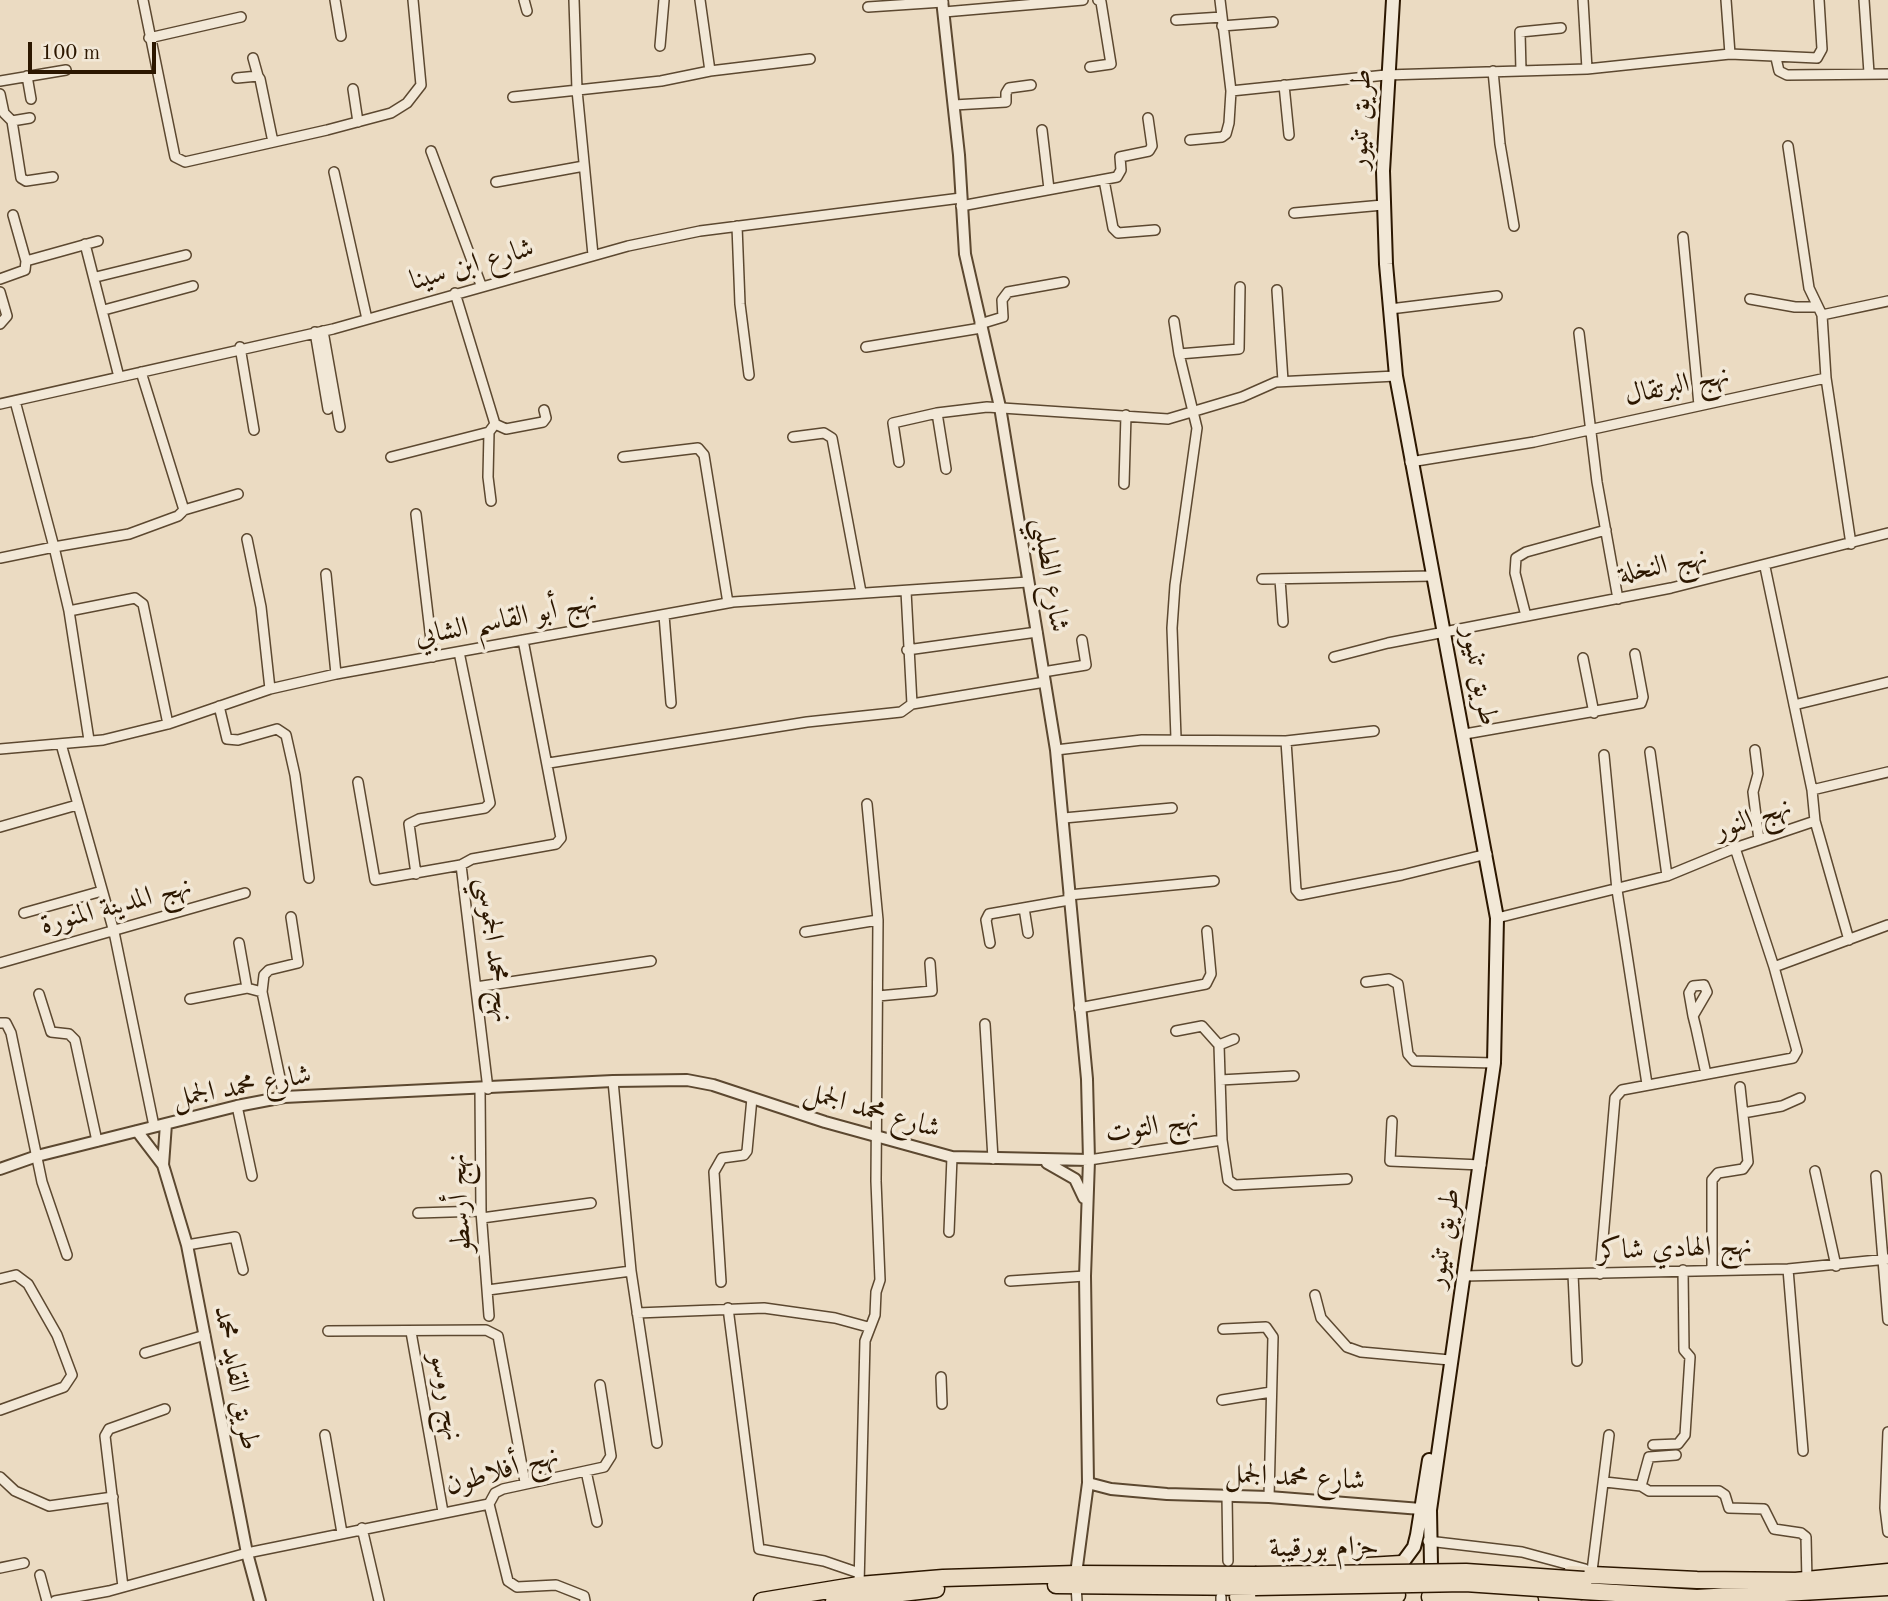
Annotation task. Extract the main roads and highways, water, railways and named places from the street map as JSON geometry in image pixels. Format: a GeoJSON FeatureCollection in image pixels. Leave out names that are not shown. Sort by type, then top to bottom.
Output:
{"type":"FeatureCollection","features":[{"type":"Feature","properties":{"kind":"highway"},"geometry":{"type":"LineString","coordinates":[[1076,1587],[1116,1567],[1402,1563]]}},
{"type":"Feature","properties":{"kind":"highway"},"geometry":{"type":"LineString","coordinates":[[1431,1565],[1587,1579]]}},
{"type":"Feature","properties":{"kind":"highway","name":"حزام بورقيبة"},"geometry":{"type":"LineString","coordinates":[[834,1601],[945,1588],[1255,1581],[1465,1583],[1587,1579],[1697,1598],[1807,1586],[1888,1572]]}},
{"type":"Feature","properties":{"kind":"highway","name":"حزام بورقيبة"},"geometry":{"type":"LineString","coordinates":[[762,1601],[859,1579],[956,1577],[1076,1587]]}},
{"type":"Feature","properties":{"kind":"highway"},"geometry":{"type":"LineString","coordinates":[[1746,1601],[1807,1586]]}},
{"type":"Feature","properties":{"kind":"highway","name":"حزام بورقيبة"},"geometry":{"type":"LineString","coordinates":[[1807,1586],[1850,1595],[1888,1587]]}},
{"type":"Feature","properties":{"kind":"highway"},"geometry":{"type":"LineString","coordinates":[[1076,1587],[1126,1594],[1221,1599],[1400,1599]]}},
{"type":"Feature","properties":{"kind":"highway"},"geometry":{"type":"LineString","coordinates":[[1428,1599],[1530,1601]]}},
{"type":"Feature","properties":{"kind":"main road","name":"طريق تنيور"},"geometry":{"type":"LineString","coordinates":[[1393,0],[1386,75],[1383,205],[1396,376],[1410,462],[1465,734],[1497,919],[1498,1009],[1494,1063],[1450,1360],[1428,1541],[1437,1585],[1428,1599]]}},
{"type":"Feature","properties":{"kind":"main road","name":"طريق تنيور"},"geometry":{"type":"LineString","coordinates":[[1400,1599],[1392,1581],[1414,1547],[1441,1390],[1450,1360]]}},
{"type":"Feature","properties":{"kind":"main road"},"geometry":{"type":"LineString","coordinates":[[1402,1563],[1418,1559],[1431,1565]]}}]}
